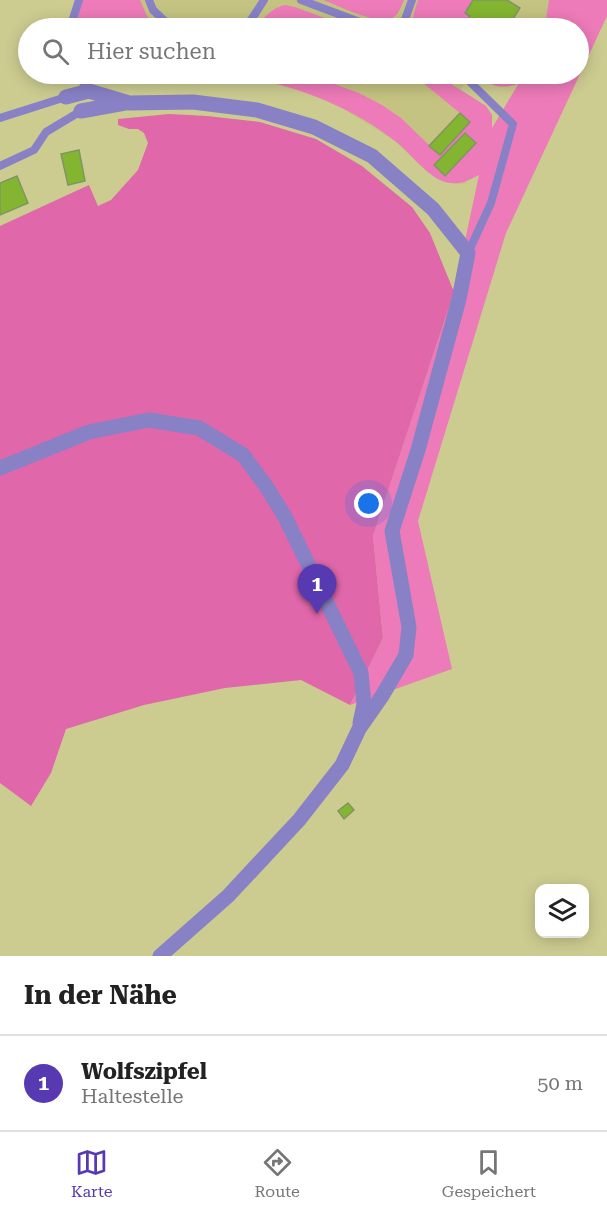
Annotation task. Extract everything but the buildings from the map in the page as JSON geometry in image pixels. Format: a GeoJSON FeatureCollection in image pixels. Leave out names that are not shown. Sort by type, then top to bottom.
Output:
{"type":"FeatureCollection","features":[{"type":"Feature","properties":{"kind":"street"},"geometry":{"type":"LineString","coordinates":[[66,97],[89,91],[129,103]]}},
{"type":"Feature","properties":{"kind":"street"},"geometry":{"type":"LineString","coordinates":[[81,111],[129,103],[204,103],[257,110],[314,127],[372,156],[433,209],[468,253],[459,299],[418,450],[392,531],[409,627],[406,655],[359,729],[342,765],[299,820],[228,896],[160,956]]}},
{"type":"Feature","properties":{"kind":"street"},"geometry":{"type":"LineString","coordinates":[[0,468],[89,432],[149,420],[199,428],[243,455],[285,517],[361,673],[364,704],[359,729]]}},
{"type":"Feature","properties":{"kind":"lane"},"geometry":{"type":"LineString","coordinates":[[73,18],[79,0]]}},
{"type":"Feature","properties":{"kind":"lane"},"geometry":{"type":"LineString","coordinates":[[149,0],[153,9],[162,18]]}},
{"type":"Feature","properties":{"kind":"lane"},"geometry":{"type":"LineString","coordinates":[[252,18],[264,0]]}},
{"type":"Feature","properties":{"kind":"lane"},"geometry":{"type":"LineString","coordinates":[[301,0],[349,18]]}},
{"type":"Feature","properties":{"kind":"lane"},"geometry":{"type":"LineString","coordinates":[[406,18],[412,0]]}},
{"type":"Feature","properties":{"kind":"lane"},"geometry":{"type":"LineString","coordinates":[[84,84],[89,91]]}},
{"type":"Feature","properties":{"kind":"lane"},"geometry":{"type":"LineString","coordinates":[[468,253],[491,203],[513,124],[472,84]]}},
{"type":"Feature","properties":{"kind":"lane"},"geometry":{"type":"LineString","coordinates":[[0,118],[66,97]]}},
{"type":"Feature","properties":{"kind":"lane"},"geometry":{"type":"LineString","coordinates":[[0,166],[34,150],[46,132],[81,111]]}},
{"type":"Feature","properties":{"kind":"shaded area"},"geometry":{"type":"Polygon","coordinates":[[[82,0],[566,0],[556,18],[78,18],[82,0]]]}},
{"type":"Feature","properties":{"kind":"shaded area"},"geometry":{"type":"Polygon","coordinates":[[[82,0],[140,0],[149,18],[78,18],[82,0]]]}},
{"type":"Feature","properties":{"kind":"shaded area"},"geometry":{"type":"Polygon","coordinates":[[[323,0],[404,0],[393,18],[372,18],[323,0]]]}},
{"type":"Feature","properties":{"kind":"shaded area"},"geometry":{"type":"Polygon","coordinates":[[[418,0],[473,0],[465,13],[470,16],[469,18],[413,18],[418,0]]]}},
{"type":"Feature","properties":{"kind":"shaded area"},"geometry":{"type":"Polygon","coordinates":[[[549,0],[607,0],[607,16],[589,55],[589,18],[546,18],[549,0]]]}},
{"type":"Feature","properties":{"kind":"shaded area"},"geometry":{"type":"Polygon","coordinates":[[[280,6],[295,7],[325,18],[264,18],[280,6]]]}},
{"type":"Feature","properties":{"kind":"shaded area"},"geometry":{"type":"Polygon","coordinates":[[[274,84],[334,84],[359,93],[401,118],[429,145],[460,113],[424,84],[451,84],[486,106],[492,115],[492,128],[518,84],[575,84],[506,233],[418,521],[452,669],[350,705],[383,638],[373,536],[454,292],[479,175],[459,183],[438,179],[376,127],[334,104],[274,84]]]}},
{"type":"Feature","properties":{"kind":"shaded area"},"geometry":{"type":"Polygon","coordinates":[[[276,84],[464,84],[461,90],[486,106],[492,115],[465,184],[443,181],[421,166],[395,141],[342,108],[308,93],[276,84]]]}},
{"type":"Feature","properties":{"kind":"shaded area"},"geometry":{"type":"Polygon","coordinates":[[[491,84],[517,84],[510,86],[491,84]]]}},
{"type":"Feature","properties":{"kind":"shaded area"},"geometry":{"type":"Polygon","coordinates":[[[491,84],[516,84],[508,86],[491,84]]]}},
{"type":"Feature","properties":{"kind":"shaded area"},"geometry":{"type":"Polygon","coordinates":[[[169,114],[260,122],[316,139],[362,166],[412,207],[430,233],[454,292],[373,536],[383,638],[350,705],[301,680],[225,688],[144,705],[66,729],[51,773],[31,806],[0,783],[0,226],[89,185],[98,206],[111,200],[138,170],[148,143],[144,133],[138,129],[118,125],[118,119],[169,114]]]}},
{"type":"Feature","properties":{"kind":"place","name":"Wolfszipfel"},"geometry":{"type":"Point","coordinates":[317,614]}}]}
